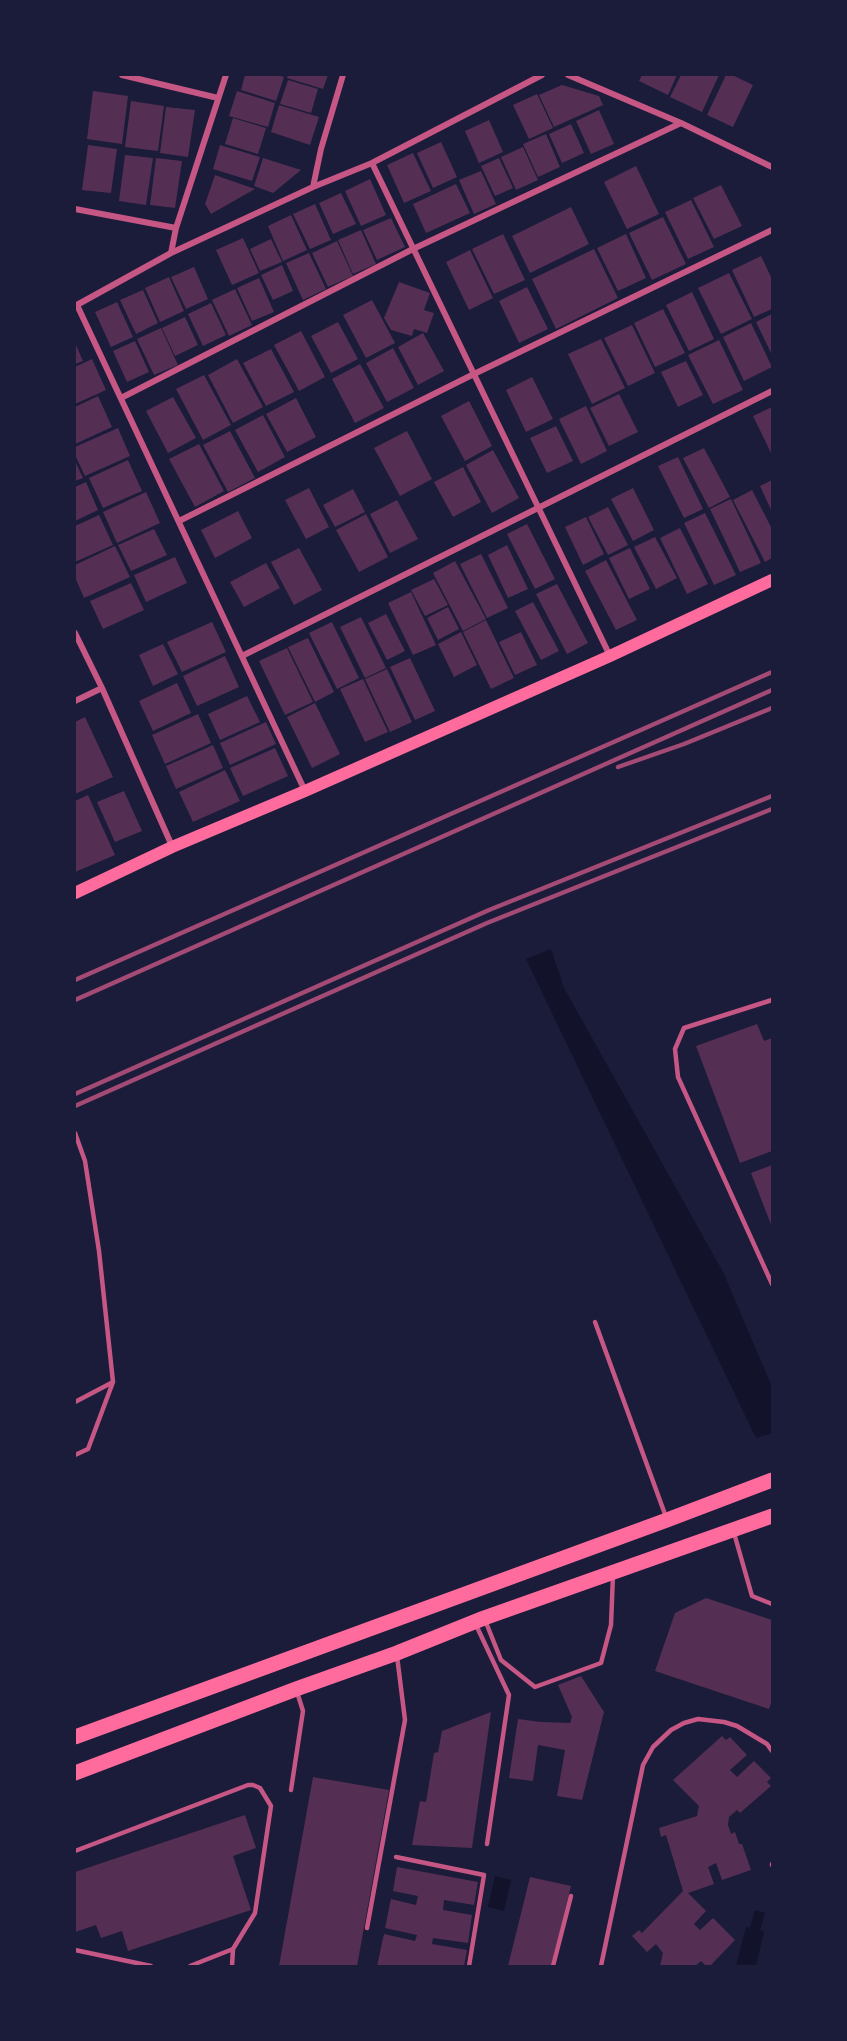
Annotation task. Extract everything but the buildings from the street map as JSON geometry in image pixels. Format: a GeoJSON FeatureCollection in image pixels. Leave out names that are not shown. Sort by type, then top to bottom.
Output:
{"type":"FeatureCollection","features":[{"type":"Feature","properties":{"kind":"main road"},"geometry":{"type":"LineString","coordinates":[[75,893],[172,847],[610,656],[772,579]]}},
{"type":"Feature","properties":{"kind":"main road"},"geometry":{"type":"LineString","coordinates":[[75,1737],[772,1480]]}},
{"type":"Feature","properties":{"kind":"main road"},"geometry":{"type":"LineString","coordinates":[[75,1773],[480,1620],[772,1516]]}},
{"type":"Feature","properties":{"kind":"street"},"geometry":{"type":"LineString","coordinates":[[122,75],[218,98]]}},
{"type":"Feature","properties":{"kind":"street"},"geometry":{"type":"LineString","coordinates":[[171,253],[176,228],[226,75]]}},
{"type":"Feature","properties":{"kind":"street"},"geometry":{"type":"LineString","coordinates":[[313,187],[323,139],[343,75]]}},
{"type":"Feature","properties":{"kind":"street"},"geometry":{"type":"LineString","coordinates":[[305,790],[76,305],[171,253],[313,187],[372,163],[542,75]]}},
{"type":"Feature","properties":{"kind":"street"},"geometry":{"type":"LineString","coordinates":[[568,75],[681,123],[772,167]]}},
{"type":"Feature","properties":{"kind":"street"},"geometry":{"type":"LineString","coordinates":[[121,398],[413,249],[681,123]]}},
{"type":"Feature","properties":{"kind":"street"},"geometry":{"type":"LineString","coordinates":[[372,163],[610,656]]}},
{"type":"Feature","properties":{"kind":"street"},"geometry":{"type":"LineString","coordinates":[[75,209],[176,228]]}},
{"type":"Feature","properties":{"kind":"street"},"geometry":{"type":"LineString","coordinates":[[179,521],[474,374],[772,230]]}},
{"type":"Feature","properties":{"kind":"street"},"geometry":{"type":"LineString","coordinates":[[242,656],[772,391]]}},
{"type":"Feature","properties":{"kind":"street"},"geometry":{"type":"LineString","coordinates":[[75,633],[102,688],[172,847]]}},
{"type":"Feature","properties":{"kind":"street"},"geometry":{"type":"LineString","coordinates":[[75,701],[102,688]]}},
{"type":"Feature","properties":{"kind":"lane"},"geometry":{"type":"LineString","coordinates":[[772,1000],[684,1028],[675,1049],[678,1077],[772,1284]]}},
{"type":"Feature","properties":{"kind":"lane"},"geometry":{"type":"LineString","coordinates":[[75,1133],[85,1161],[94,1217],[113,1382],[88,1449],[75,1455]]}},
{"type":"Feature","properties":{"kind":"lane"},"geometry":{"type":"LineString","coordinates":[[595,1322],[667,1520]]}},
{"type":"Feature","properties":{"kind":"lane"},"geometry":{"type":"LineString","coordinates":[[75,1402],[113,1382]]}},
{"type":"Feature","properties":{"kind":"lane"},"geometry":{"type":"LineString","coordinates":[[734,1530],[752,1596],[772,1604]]}},
{"type":"Feature","properties":{"kind":"lane"},"geometry":{"type":"LineString","coordinates":[[480,1620],[501,1660],[535,1687],[601,1663],[612,1625],[613,1572]]}},
{"type":"Feature","properties":{"kind":"lane"},"geometry":{"type":"LineString","coordinates":[[480,1620],[509,1695],[487,1844]]}},
{"type":"Feature","properties":{"kind":"lane"},"geometry":{"type":"LineString","coordinates":[[367,1928],[405,1720],[397,1653]]}},
{"type":"Feature","properties":{"kind":"lane"},"geometry":{"type":"LineString","coordinates":[[291,1790],[303,1711],[296,1689]]}},
{"type":"Feature","properties":{"kind":"lane"},"geometry":{"type":"LineString","coordinates":[[601,1966],[643,1765],[653,1747],[671,1730],[698,1719],[737,1726],[753,1734],[767,1744],[772,1751]]}},
{"type":"Feature","properties":{"kind":"lane"},"geometry":{"type":"LineString","coordinates":[[75,1851],[248,1785],[260,1788],[271,1806],[255,1913],[233,1949],[232,1966]]}},
{"type":"Feature","properties":{"kind":"lane"},"geometry":{"type":"LineString","coordinates":[[396,1857],[484,1875],[469,1966]]}},
{"type":"Feature","properties":{"kind":"lane"},"geometry":{"type":"LineString","coordinates":[[553,1966],[571,1896]]}},
{"type":"Feature","properties":{"kind":"lane"},"geometry":{"type":"LineString","coordinates":[[190,1966],[233,1949]]}},
{"type":"Feature","properties":{"kind":"lane"},"geometry":{"type":"LineString","coordinates":[[75,1950],[151,1966]]}},
{"type":"Feature","properties":{"kind":"shaded area"},"geometry":{"type":"Polygon","coordinates":[[[551,949],[564,988],[723,1272],[772,1387],[772,1433],[756,1438],[526,959],[551,949]]]}},
{"type":"Feature","properties":{"kind":"shaded area"},"geometry":{"type":"Polygon","coordinates":[[[495,1876],[511,1880],[504,1911],[488,1907],[495,1876]]]}},
{"type":"Feature","properties":{"kind":"shaded area"},"geometry":{"type":"Polygon","coordinates":[[[755,1910],[765,1913],[760,1930],[764,1931],[756,1966],[736,1966],[746,1927],[750,1928],[755,1910]]]}},
{"type":"Feature","properties":{"kind":"railway"},"geometry":{"type":"LineString","coordinates":[[75,980],[772,672]]}},
{"type":"Feature","properties":{"kind":"railway"},"geometry":{"type":"LineString","coordinates":[[75,1000],[772,690]]}},
{"type":"Feature","properties":{"kind":"railway"},"geometry":{"type":"LineString","coordinates":[[618,767],[684,744],[772,708]]}},
{"type":"Feature","properties":{"kind":"railway"},"geometry":{"type":"LineString","coordinates":[[75,1094],[489,910],[772,796]]}},
{"type":"Feature","properties":{"kind":"railway"},"geometry":{"type":"LineString","coordinates":[[75,1106],[487,923],[772,809]]}}]}
